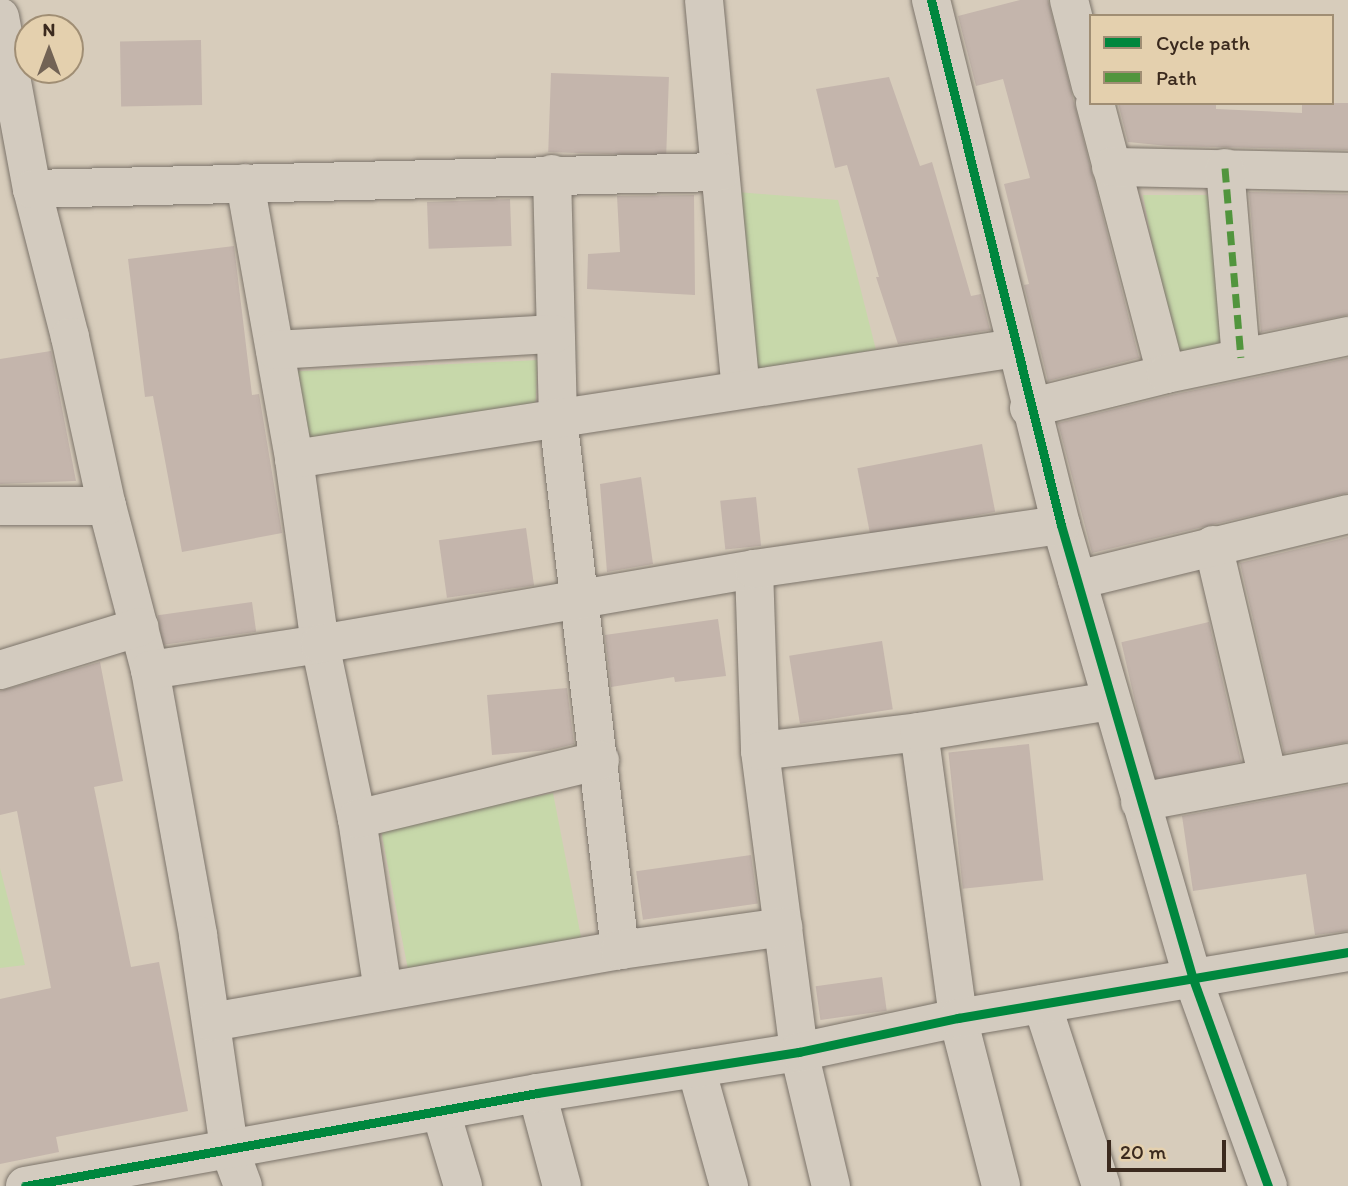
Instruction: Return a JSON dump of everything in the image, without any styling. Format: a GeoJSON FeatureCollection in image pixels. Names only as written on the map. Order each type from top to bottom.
{"type":"FeatureCollection","features":[{"type":"Feature","properties":{"kind":"street"},"geometry":{"type":"LineString","coordinates":[[704,0],[741,388]]}},
{"type":"Feature","properties":{"kind":"street"},"geometry":{"type":"LineString","coordinates":[[931,0],[1060,525],[1194,979],[1268,1186]]}},
{"type":"Feature","properties":{"kind":"street"},"geometry":{"type":"LineString","coordinates":[[1069,0],[1089,78]]}},
{"type":"Feature","properties":{"kind":"street"},"geometry":{"type":"LineString","coordinates":[[0,17],[32,189],[70,337],[107,506],[150,670],[212,1022],[229,1148],[243,1186]]}},
{"type":"Feature","properties":{"kind":"street"},"geometry":{"type":"LineString","coordinates":[[1096,105],[1166,374]]}},
{"type":"Feature","properties":{"kind":"street"},"geometry":{"type":"LineString","coordinates":[[1111,167],[1348,172]]}},
{"type":"Feature","properties":{"kind":"street"},"geometry":{"type":"LineString","coordinates":[[1225,168],[1241,357]]}},
{"type":"Feature","properties":{"kind":"street"},"geometry":{"type":"LineString","coordinates":[[32,189],[552,174],[720,172]]}},
{"type":"Feature","properties":{"kind":"street"},"geometry":{"type":"LineString","coordinates":[[552,174],[558,417],[620,950]]}},
{"type":"Feature","properties":{"kind":"street"},"geometry":{"type":"LineString","coordinates":[[245,183],[295,459],[320,644],[357,819],[383,990]]}},
{"type":"Feature","properties":{"kind":"street"},"geometry":{"type":"LineString","coordinates":[[275,350],[555,334]]}},
{"type":"Feature","properties":{"kind":"street"},"geometry":{"type":"LineString","coordinates":[[1030,408],[1241,357],[1348,336]]}},
{"type":"Feature","properties":{"kind":"street"},"geometry":{"type":"LineString","coordinates":[[295,459],[741,388],[1015,348]]}},
{"type":"Feature","properties":{"kind":"street"},"geometry":{"type":"LineString","coordinates":[[0,506],[107,506]]}},
{"type":"Feature","properties":{"kind":"street"},"geometry":{"type":"LineString","coordinates":[[1077,579],[1348,514]]}},
{"type":"Feature","properties":{"kind":"street"},"geometry":{"type":"LineString","coordinates":[[150,670],[320,644],[754,569],[1060,525]]}},
{"type":"Feature","properties":{"kind":"street"},"geometry":{"type":"LineString","coordinates":[[1213,545],[1268,778]]}},
{"type":"Feature","properties":{"kind":"street"},"geometry":{"type":"LineString","coordinates":[[754,569],[760,751],[799,1052],[831,1186]]}},
{"type":"Feature","properties":{"kind":"street"},"geometry":{"type":"LineString","coordinates":[[0,670],[140,627]]}},
{"type":"Feature","properties":{"kind":"street"},"geometry":{"type":"LineString","coordinates":[[760,751],[919,732],[1111,701]]}},
{"type":"Feature","properties":{"kind":"street"},"geometry":{"type":"LineString","coordinates":[[919,732],[958,1018],[1001,1186]]}},
{"type":"Feature","properties":{"kind":"street"},"geometry":{"type":"LineString","coordinates":[[357,819],[600,760]]}},
{"type":"Feature","properties":{"kind":"street"},"geometry":{"type":"LineString","coordinates":[[1140,802],[1348,763]]}},
{"type":"Feature","properties":{"kind":"street"},"geometry":{"type":"LineString","coordinates":[[212,1022],[620,950],[783,928]]}},
{"type":"Feature","properties":{"kind":"street"},"geometry":{"type":"LineString","coordinates":[[24,1186],[537,1093],[799,1052],[958,1018],[1348,952]]}},
{"type":"Feature","properties":{"kind":"street"},"geometry":{"type":"LineString","coordinates":[[1042,1004],[1101,1186]]}},
{"type":"Feature","properties":{"kind":"street"},"geometry":{"type":"LineString","coordinates":[[696,1068],[729,1186]]}},
{"type":"Feature","properties":{"kind":"street"},"geometry":{"type":"LineString","coordinates":[[537,1093],[562,1186]]}},
{"type":"Feature","properties":{"kind":"street"},"geometry":{"type":"LineString","coordinates":[[442,1112],[463,1186]]}},
{"type":"Feature","properties":{"kind":"green space"},"geometry":{"type":"Polygon","coordinates":[[[737,192],[838,200],[876,350],[728,374],[737,192]]]}},
{"type":"Feature","properties":{"kind":"green space"},"geometry":{"type":"Polygon","coordinates":[[[1143,195],[1222,195],[1236,353],[1174,360],[1143,195]]]}},
{"type":"Feature","properties":{"kind":"green space"},"geometry":{"type":"Polygon","coordinates":[[[538,360],[535,411],[301,439],[280,372],[538,360]]]}},
{"type":"Feature","properties":{"kind":"green space"},"geometry":{"type":"Polygon","coordinates":[[[553,793],[582,943],[409,977],[380,827],[553,793]]]}},
{"type":"Feature","properties":{"kind":"green space"},"geometry":{"type":"Polygon","coordinates":[[[0,868],[25,965],[0,968],[0,868]]]}},
{"type":"Feature","properties":{"kind":"building"},"geometry":{"type":"Polygon","coordinates":[[[1020,0],[1048,0],[1139,358],[1048,381],[1024,285],[1029,284],[1004,184],[1030,178],[1003,79],[976,86],[958,16],[1020,0]]]}},
{"type":"Feature","properties":{"kind":"building"},"geometry":{"type":"Polygon","coordinates":[[[201,40],[202,105],[121,106],[120,41],[201,40]]]}},
{"type":"Feature","properties":{"kind":"building"},"geometry":{"type":"Polygon","coordinates":[[[551,73],[669,77],[666,156],[548,152],[551,73]]]}},
{"type":"Feature","properties":{"kind":"building"},"geometry":{"type":"Polygon","coordinates":[[[889,77],[920,166],[932,162],[971,296],[981,294],[990,330],[898,344],[876,277],[879,277],[847,165],[835,168],[816,89],[889,77]]]}},
{"type":"Feature","properties":{"kind":"building"},"geometry":{"type":"Polygon","coordinates":[[[1348,103],[1348,150],[1168,146],[1128,142],[1119,105],[1216,105],[1216,109],[1302,113],[1302,105],[1348,103]]]}},
{"type":"Feature","properties":{"kind":"building"},"geometry":{"type":"Polygon","coordinates":[[[1249,192],[1348,194],[1348,315],[1261,332],[1249,192]]]}},
{"type":"Feature","properties":{"kind":"building"},"geometry":{"type":"Polygon","coordinates":[[[694,195],[695,295],[587,289],[588,254],[620,252],[617,196],[694,195]]]}},
{"type":"Feature","properties":{"kind":"building"},"geometry":{"type":"Polygon","coordinates":[[[510,199],[512,246],[429,249],[427,202],[510,199]]]}},
{"type":"Feature","properties":{"kind":"building"},"geometry":{"type":"Polygon","coordinates":[[[234,246],[252,395],[259,394],[282,533],[182,552],[153,396],[145,397],[128,259],[234,246]]]}},
{"type":"Feature","properties":{"kind":"building"},"geometry":{"type":"Polygon","coordinates":[[[51,351],[76,481],[0,484],[0,359],[51,351]]]}},
{"type":"Feature","properties":{"kind":"building"},"geometry":{"type":"Polygon","coordinates":[[[1348,358],[1348,493],[1092,553],[1058,423],[1171,395],[1348,358]]]}},
{"type":"Feature","properties":{"kind":"building"},"geometry":{"type":"Polygon","coordinates":[[[982,444],[995,512],[870,536],[857,468],[982,444]]]}},
{"type":"Feature","properties":{"kind":"building"},"geometry":{"type":"Polygon","coordinates":[[[641,477],[653,564],[607,572],[600,484],[641,477]]]}},
{"type":"Feature","properties":{"kind":"building"},"geometry":{"type":"Polygon","coordinates":[[[756,497],[761,546],[725,549],[720,501],[756,497]]]}},
{"type":"Feature","properties":{"kind":"building"},"geometry":{"type":"Polygon","coordinates":[[[526,528],[534,585],[447,598],[439,540],[526,528]]]}},
{"type":"Feature","properties":{"kind":"building"},"geometry":{"type":"Polygon","coordinates":[[[1348,537],[1348,742],[1284,753],[1240,563],[1348,537]]]}},
{"type":"Feature","properties":{"kind":"building"},"geometry":{"type":"Polygon","coordinates":[[[252,602],[256,632],[162,645],[158,615],[252,602]]]}},
{"type":"Feature","properties":{"kind":"building"},"geometry":{"type":"Polygon","coordinates":[[[718,619],[726,676],[675,682],[674,677],[611,687],[605,635],[718,619]]]}},
{"type":"Feature","properties":{"kind":"building"},"geometry":{"type":"Polygon","coordinates":[[[1209,622],[1241,761],[1153,782],[1121,642],[1209,622]]]}},
{"type":"Feature","properties":{"kind":"building"},"geometry":{"type":"Polygon","coordinates":[[[882,641],[893,709],[800,724],[789,656],[882,641]]]}},
{"type":"Feature","properties":{"kind":"building"},"geometry":{"type":"Polygon","coordinates":[[[100,662],[123,781],[94,787],[131,967],[159,962],[188,1111],[56,1137],[59,1152],[0,1164],[0,999],[51,988],[17,811],[0,815],[0,691],[100,662]]]}},
{"type":"Feature","properties":{"kind":"building"},"geometry":{"type":"Polygon","coordinates":[[[567,688],[574,744],[550,750],[492,755],[487,695],[567,688]]]}},
{"type":"Feature","properties":{"kind":"building"},"geometry":{"type":"Polygon","coordinates":[[[1029,744],[1043,880],[963,889],[948,752],[1029,744]]]}},
{"type":"Feature","properties":{"kind":"building"},"geometry":{"type":"Polygon","coordinates":[[[1348,785],[1348,931],[1315,935],[1306,874],[1193,891],[1182,816],[1348,785]]]}},
{"type":"Feature","properties":{"kind":"building"},"geometry":{"type":"Polygon","coordinates":[[[751,855],[758,904],[643,920],[636,871],[751,855]]]}},
{"type":"Feature","properties":{"kind":"building"},"geometry":{"type":"Polygon","coordinates":[[[882,977],[887,1011],[820,1020],[816,986],[882,977]]]}},
{"type":"Feature","properties":{"kind":"marked path"},"geometry":{"type":"LineString","coordinates":[[1225,168],[1241,357]]}},
{"type":"Feature","properties":{"kind":"cycle path"},"geometry":{"type":"LineString","coordinates":[[931,0],[1061,525],[1193,979],[1268,1186]]}},
{"type":"Feature","properties":{"kind":"cycle path"},"geometry":{"type":"LineString","coordinates":[[25,1186],[537,1093],[799,1052],[958,1018],[1348,952]]}}]}
